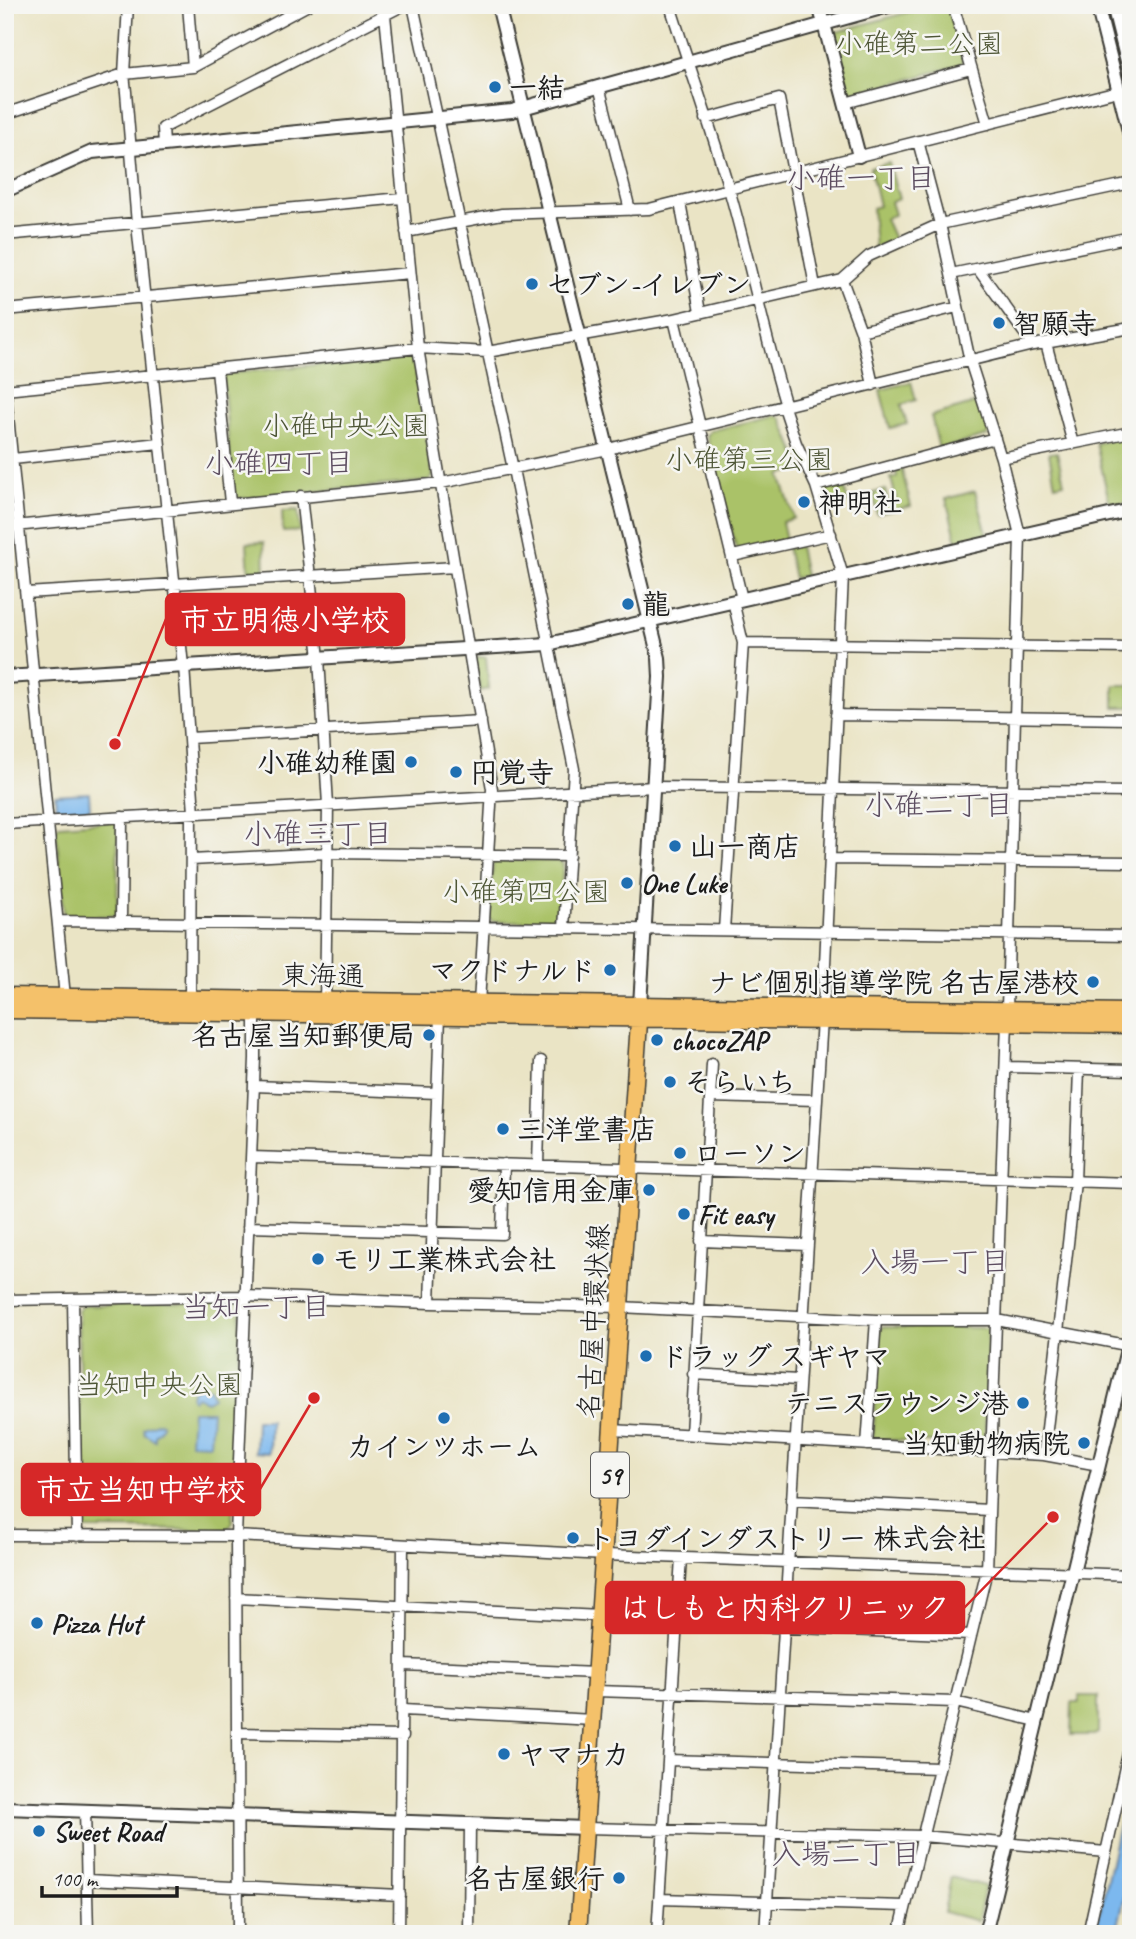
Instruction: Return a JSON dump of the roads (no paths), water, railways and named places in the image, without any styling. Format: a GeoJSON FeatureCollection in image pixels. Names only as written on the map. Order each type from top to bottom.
{"type":"FeatureCollection","features":[{"type":"Feature","properties":{"kind":"main road","name":"東海通"},"geometry":{"type":"LineString","coordinates":[[5,996],[190,999],[440,1015],[640,1011]]}},
{"type":"Feature","properties":{"kind":"main road","name":"東海通"},"geometry":{"type":"LineString","coordinates":[[5,1010],[255,1013],[325,1007],[479,1003],[640,1011]]}},
{"type":"Feature","properties":{"kind":"main road"},"geometry":{"type":"LineString","coordinates":[[640,1011],[1007,1016],[1131,1012]]}},
{"type":"Feature","properties":{"kind":"main road","name":"名古屋中環状線"},"geometry":{"type":"LineString","coordinates":[[578,1934],[640,1011]]}},
{"type":"Feature","properties":{"kind":"main road"},"geometry":{"type":"LineString","coordinates":[[1007,1016],[1131,1025]]}},
{"type":"Feature","properties":{"kind":"street"},"geometry":{"type":"LineString","coordinates":[[128,5],[124,74],[130,148],[189,738],[193,813],[190,999]]}},
{"type":"Feature","properties":{"kind":"street"},"geometry":{"type":"LineString","coordinates":[[188,5],[193,67]]}},
{"type":"Feature","properties":{"kind":"street"},"geometry":{"type":"LineString","coordinates":[[5,114],[124,74],[193,67],[308,5]]}},
{"type":"Feature","properties":{"kind":"street"},"geometry":{"type":"LineString","coordinates":[[164,144],[163,128],[384,10],[404,5]]}},
{"type":"Feature","properties":{"kind":"street"},"geometry":{"type":"LineString","coordinates":[[413,5],[513,469],[574,769],[564,928]]}},
{"type":"Feature","properties":{"kind":"street"},"geometry":{"type":"LineString","coordinates":[[498,5],[651,620],[660,677],[640,1011]]}},
{"type":"Feature","properties":{"kind":"street"},"geometry":{"type":"LineString","coordinates":[[670,5],[729,189],[796,443],[816,486],[842,576],[823,1013],[794,1440],[765,1934]]}},
{"type":"Feature","properties":{"kind":"street"},"geometry":{"type":"LineString","coordinates":[[819,5],[859,156]]}},
{"type":"Feature","properties":{"kind":"street"},"geometry":{"type":"LineString","coordinates":[[5,191],[92,152],[512,111],[892,5]]}},
{"type":"Feature","properties":{"kind":"street"},"geometry":{"type":"LineString","coordinates":[[953,5],[988,124]]}},
{"type":"Feature","properties":{"kind":"street"},"geometry":{"type":"LineString","coordinates":[[1097,5],[1131,139]]}},
{"type":"Feature","properties":{"kind":"street"},"geometry":{"type":"LineString","coordinates":[[1113,5],[1131,77]]}},
{"type":"Feature","properties":{"kind":"street"},"geometry":{"type":"LineString","coordinates":[[384,10],[418,348],[492,796],[479,1003]]}},
{"type":"Feature","properties":{"kind":"street"},"geometry":{"type":"LineString","coordinates":[[845,103],[971,69]]}},
{"type":"Feature","properties":{"kind":"street"},"geometry":{"type":"LineString","coordinates":[[600,86],[630,210]]}},
{"type":"Feature","properties":{"kind":"street"},"geometry":{"type":"LineString","coordinates":[[406,232],[502,214],[649,209],[1118,91]]}},
{"type":"Feature","properties":{"kind":"street"},"geometry":{"type":"LineString","coordinates":[[706,119],[779,99],[816,286]]}},
{"type":"Feature","properties":{"kind":"street"},"geometry":{"type":"LineString","coordinates":[[899,1934],[987,1570],[1006,1067],[1020,535],[1001,458],[970,361],[940,223],[918,141]]}},
{"type":"Feature","properties":{"kind":"street"},"geometry":{"type":"LineString","coordinates":[[65,997],[5,388],[152,376],[418,348],[487,352],[674,319],[842,280],[869,256],[940,223],[1131,183]]}},
{"type":"Feature","properties":{"kind":"street"},"geometry":{"type":"LineString","coordinates":[[5,236],[402,198]]}},
{"type":"Feature","properties":{"kind":"street"},"geometry":{"type":"LineString","coordinates":[[680,202],[700,312]]}},
{"type":"Feature","properties":{"kind":"street"},"geometry":{"type":"LineString","coordinates":[[951,274],[1131,237]]}},
{"type":"Feature","properties":{"kind":"street"},"geometry":{"type":"LineString","coordinates":[[978,269],[1033,345]]}},
{"type":"Feature","properties":{"kind":"street"},"geometry":{"type":"LineString","coordinates":[[5,310],[410,273]]}},
{"type":"Feature","properties":{"kind":"street"},"geometry":{"type":"LineString","coordinates":[[842,280],[862,331],[873,385]]}},
{"type":"Feature","properties":{"kind":"street"},"geometry":{"type":"LineString","coordinates":[[862,331],[957,307]]}},
{"type":"Feature","properties":{"kind":"street"},"geometry":{"type":"LineString","coordinates":[[674,319],[733,556],[743,643],[724,930]]}},
{"type":"Feature","properties":{"kind":"street"},"geometry":{"type":"LineString","coordinates":[[5,527],[441,483],[608,449],[1033,345],[1131,327]]}},
{"type":"Feature","properties":{"kind":"street"},"geometry":{"type":"LineString","coordinates":[[1046,343],[1073,444]]}},
{"type":"Feature","properties":{"kind":"street"},"geometry":{"type":"LineString","coordinates":[[217,369],[230,503]]}},
{"type":"Feature","properties":{"kind":"street"},"geometry":{"type":"LineString","coordinates":[[1001,458],[1131,432]]}},
{"type":"Feature","properties":{"kind":"street"},"geometry":{"type":"LineString","coordinates":[[816,486],[995,438]]}},
{"type":"Feature","properties":{"kind":"street"},"geometry":{"type":"LineString","coordinates":[[13,459],[159,443]]}},
{"type":"Feature","properties":{"kind":"street"},"geometry":{"type":"LineString","coordinates":[[301,496],[319,658],[328,805],[325,1007]]}},
{"type":"Feature","properties":{"kind":"street"},"geometry":{"type":"LineString","coordinates":[[5,677],[548,644],[1131,510]]}},
{"type":"Feature","properties":{"kind":"street"},"geometry":{"type":"LineString","coordinates":[[733,556],[831,534]]}},
{"type":"Feature","properties":{"kind":"street"},"geometry":{"type":"LineString","coordinates":[[26,593],[455,567]]}},
{"type":"Feature","properties":{"kind":"street"},"geometry":{"type":"LineString","coordinates":[[743,643],[1131,648]]}},
{"type":"Feature","properties":{"kind":"street"},"geometry":{"type":"LineString","coordinates":[[836,715],[1131,719]]}},
{"type":"Feature","properties":{"kind":"street"},"geometry":{"type":"LineString","coordinates":[[189,738],[481,721]]}},
{"type":"Feature","properties":{"kind":"street"},"geometry":{"type":"LineString","coordinates":[[5,824],[654,787],[1131,792]]}},
{"type":"Feature","properties":{"kind":"street"},"geometry":{"type":"LineString","coordinates":[[121,922],[122,817]]}},
{"type":"Feature","properties":{"kind":"street"},"geometry":{"type":"LineString","coordinates":[[191,860],[327,853],[569,856]]}},
{"type":"Feature","properties":{"kind":"street"},"geometry":{"type":"LineString","coordinates":[[830,859],[1131,862]]}},
{"type":"Feature","properties":{"kind":"street"},"geometry":{"type":"LineString","coordinates":[[58,921],[1131,936]]}},
{"type":"Feature","properties":{"kind":"street"},"geometry":{"type":"LineString","coordinates":[[238,1934],[236,1536],[255,1013]]}},
{"type":"Feature","properties":{"kind":"street"},"geometry":{"type":"LineString","coordinates":[[430,1303],[440,1015]]}},
{"type":"Feature","properties":{"kind":"street"},"geometry":{"type":"LineString","coordinates":[[538,1166],[541,1061]]}},
{"type":"Feature","properties":{"kind":"street"},"geometry":{"type":"LineString","coordinates":[[691,1434],[712,1063]]}},
{"type":"Feature","properties":{"kind":"street"},"geometry":{"type":"LineString","coordinates":[[1006,1067],[1131,1070]]}},
{"type":"Feature","properties":{"kind":"street"},"geometry":{"type":"LineString","coordinates":[[1044,1455],[1075,1182],[1079,1069]]}},
{"type":"Feature","properties":{"kind":"street"},"geometry":{"type":"LineString","coordinates":[[254,1086],[437,1093]]}},
{"type":"Feature","properties":{"kind":"street"},"geometry":{"type":"LineString","coordinates":[[710,1097],[816,1100]]}},
{"type":"Feature","properties":{"kind":"street"},"geometry":{"type":"LineString","coordinates":[[251,1157],[1131,1184]]}},
{"type":"Feature","properties":{"kind":"street"},"geometry":{"type":"LineString","coordinates":[[248,1227],[502,1234],[504,1164]]}},
{"type":"Feature","properties":{"kind":"street"},"geometry":{"type":"LineString","coordinates":[[701,1241],[807,1245]]}},
{"type":"Feature","properties":{"kind":"street"},"geometry":{"type":"LineString","coordinates":[[5,1300],[246,1296],[620,1307],[876,1320],[997,1320],[1130,1342],[985,1934]]}},
{"type":"Feature","properties":{"kind":"street"},"geometry":{"type":"LineString","coordinates":[[73,1299],[77,1536]]}},
{"type":"Feature","properties":{"kind":"street"},"geometry":{"type":"LineString","coordinates":[[867,1445],[876,1320]]}},
{"type":"Feature","properties":{"kind":"street"},"geometry":{"type":"LineString","coordinates":[[693,1374],[798,1380]]}},
{"type":"Feature","properties":{"kind":"street"},"geometry":{"type":"LineString","coordinates":[[612,1430],[1044,1455],[1099,1465]]}},
{"type":"Feature","properties":{"kind":"street"},"geometry":{"type":"LineString","coordinates":[[791,1500],[989,1510]]}},
{"type":"Feature","properties":{"kind":"street"},"geometry":{"type":"LineString","coordinates":[[5,1535],[236,1536],[604,1555],[1131,1575]]}},
{"type":"Feature","properties":{"kind":"street"},"geometry":{"type":"LineString","coordinates":[[400,1934],[403,1545]]}},
{"type":"Feature","properties":{"kind":"street"},"geometry":{"type":"LineString","coordinates":[[657,1934],[681,1558]]}},
{"type":"Feature","properties":{"kind":"street"},"geometry":{"type":"LineString","coordinates":[[236,1598],[600,1616]]}},
{"type":"Feature","properties":{"kind":"street"},"geometry":{"type":"LineString","coordinates":[[677,1623],[971,1635]]}},
{"type":"Feature","properties":{"kind":"street"},"geometry":{"type":"LineString","coordinates":[[403,1665],[596,1673]]}},
{"type":"Feature","properties":{"kind":"street"},"geometry":{"type":"LineString","coordinates":[[595,1691],[955,1702],[1037,1721]]}},
{"type":"Feature","properties":{"kind":"street"},"geometry":{"type":"LineString","coordinates":[[403,1710],[593,1720]]}},
{"type":"Feature","properties":{"kind":"street"},"geometry":{"type":"LineString","coordinates":[[237,1732],[402,1736]]}},
{"type":"Feature","properties":{"kind":"street"},"geometry":{"type":"LineString","coordinates":[[1088,1934],[1131,1740]]}},
{"type":"Feature","properties":{"kind":"street"},"geometry":{"type":"LineString","coordinates":[[668,1760],[939,1768]]}},
{"type":"Feature","properties":{"kind":"street"},"geometry":{"type":"LineString","coordinates":[[5,1808],[586,1828],[922,1836],[1106,1852]]}},
{"type":"Feature","properties":{"kind":"street"},"geometry":{"type":"LineString","coordinates":[[85,1810],[88,1934]]}},
{"type":"Feature","properties":{"kind":"street"},"geometry":{"type":"LineString","coordinates":[[469,1934],[470,1823]]}},
{"type":"Feature","properties":{"kind":"street"},"geometry":{"type":"LineString","coordinates":[[87,1880],[400,1895]]}},
{"type":"Feature","properties":{"kind":"street"},"geometry":{"type":"LineString","coordinates":[[659,1899],[905,1906]]}},
{"type":"Feature","properties":{"kind":"water"},"geometry":{"type":"Polygon","coordinates":[[[89,793],[90,809],[56,811],[55,795],[89,793]]]}},
{"type":"Feature","properties":{"kind":"water"},"geometry":{"type":"Polygon","coordinates":[[[199,1386],[210,1388],[213,1397],[206,1401],[196,1397],[193,1400],[192,1391],[199,1386]]]}},
{"type":"Feature","properties":{"kind":"water"},"geometry":{"type":"Polygon","coordinates":[[[192,1411],[212,1411],[210,1444],[190,1443],[192,1411]]]}},
{"type":"Feature","properties":{"kind":"water"},"geometry":{"type":"Polygon","coordinates":[[[256,1420],[270,1420],[269,1453],[255,1452],[256,1420]]]}},
{"type":"Feature","properties":{"kind":"water"},"geometry":{"type":"Polygon","coordinates":[[[160,1422],[162,1424],[155,1440],[144,1433],[145,1427],[160,1422]]]}},
{"type":"Feature","properties":{"kind":"water"},"geometry":{"type":"Polygon","coordinates":[[[1131,1771],[1131,1869],[1116,1934],[1095,1934],[1131,1771]]]}},
{"type":"Feature","properties":{"kind":"place","name":"一結"},"geometry":{"type":"Point","coordinates":[495,87]}},
{"type":"Feature","properties":{"kind":"place","name":"セブン-イレブン"},"geometry":{"type":"Point","coordinates":[532,284]}},
{"type":"Feature","properties":{"kind":"place","name":"智願寺"},"geometry":{"type":"Point","coordinates":[999,323]}},
{"type":"Feature","properties":{"kind":"place","name":"神明社"},"geometry":{"type":"Point","coordinates":[804,502]}},
{"type":"Feature","properties":{"kind":"place","name":"龍"},"geometry":{"type":"Point","coordinates":[628,604]}},
{"type":"Feature","properties":{"kind":"place","name":"市立明徳小学校"},"geometry":{"type":"Point","coordinates":[115,744]}},
{"type":"Feature","properties":{"kind":"place","name":"小碓幼稚園"},"geometry":{"type":"Point","coordinates":[411,762]}},
{"type":"Feature","properties":{"kind":"place","name":"円覚寺"},"geometry":{"type":"Point","coordinates":[456,772]}},
{"type":"Feature","properties":{"kind":"place","name":"山一商店"},"geometry":{"type":"Point","coordinates":[675,846]}},
{"type":"Feature","properties":{"kind":"place","name":"One Luke"},"geometry":{"type":"Point","coordinates":[627,883]}},
{"type":"Feature","properties":{"kind":"place","name":"マクドナルド"},"geometry":{"type":"Point","coordinates":[610,970]}},
{"type":"Feature","properties":{"kind":"place","name":"ナビ個別指導学院 名古屋港校"},"geometry":{"type":"Point","coordinates":[1093,982]}},
{"type":"Feature","properties":{"kind":"place","name":"名古屋当知郵便局"},"geometry":{"type":"Point","coordinates":[429,1035]}},
{"type":"Feature","properties":{"kind":"place","name":"chocoZAP"},"geometry":{"type":"Point","coordinates":[657,1040]}},
{"type":"Feature","properties":{"kind":"place","name":"そらいち"},"geometry":{"type":"Point","coordinates":[670,1082]}},
{"type":"Feature","properties":{"kind":"place","name":"三洋堂書店"},"geometry":{"type":"Point","coordinates":[503,1129]}},
{"type":"Feature","properties":{"kind":"place","name":"ローソン"},"geometry":{"type":"Point","coordinates":[680,1153]}},
{"type":"Feature","properties":{"kind":"place","name":"愛知信用金庫"},"geometry":{"type":"Point","coordinates":[649,1190]}},
{"type":"Feature","properties":{"kind":"place","name":"Fit easy"},"geometry":{"type":"Point","coordinates":[684,1214]}},
{"type":"Feature","properties":{"kind":"place","name":"モリ工業株式会社"},"geometry":{"type":"Point","coordinates":[318,1259]}},
{"type":"Feature","properties":{"kind":"place","name":"ドラッグ スギヤマ"},"geometry":{"type":"Point","coordinates":[646,1356]}},
{"type":"Feature","properties":{"kind":"place","name":"市立当知中学校"},"geometry":{"type":"Point","coordinates":[314,1398]}},
{"type":"Feature","properties":{"kind":"place","name":"テニスラウンジ港"},"geometry":{"type":"Point","coordinates":[1023,1403]}},
{"type":"Feature","properties":{"kind":"place","name":"カインツホーム"},"geometry":{"type":"Point","coordinates":[444,1418]}},
{"type":"Feature","properties":{"kind":"place","name":"当知動物病院"},"geometry":{"type":"Point","coordinates":[1084,1443]}},
{"type":"Feature","properties":{"kind":"place","name":"はしもと内科クリニック"},"geometry":{"type":"Point","coordinates":[1053,1517]}},
{"type":"Feature","properties":{"kind":"place","name":"トヨダインダストリー 株式会社"},"geometry":{"type":"Point","coordinates":[573,1538]}},
{"type":"Feature","properties":{"kind":"place","name":"Pizza Hut"},"geometry":{"type":"Point","coordinates":[37,1623]}},
{"type":"Feature","properties":{"kind":"place","name":"ヤマナカ"},"geometry":{"type":"Point","coordinates":[504,1754]}},
{"type":"Feature","properties":{"kind":"place","name":"Sweet Road"},"geometry":{"type":"Point","coordinates":[39,1831]}},
{"type":"Feature","properties":{"kind":"place","name":"名古屋銀行"},"geometry":{"type":"Point","coordinates":[619,1878]}},
{"type":"Feature","properties":{"kind":"district","name":"小碓一丁目"},"geometry":{"type":"Point","coordinates":[861,178]}},
{"type":"Feature","properties":{"kind":"district","name":"小碓四丁目"},"geometry":{"type":"Point","coordinates":[279,463]}},
{"type":"Feature","properties":{"kind":"district","name":"小碓二丁目"},"geometry":{"type":"Point","coordinates":[939,805]}},
{"type":"Feature","properties":{"kind":"district","name":"小碓三丁目"},"geometry":{"type":"Point","coordinates":[318,834]}},
{"type":"Feature","properties":{"kind":"district","name":"入場一丁目"},"geometry":{"type":"Point","coordinates":[935,1262]}},
{"type":"Feature","properties":{"kind":"district","name":"当知一丁目"},"geometry":{"type":"Point","coordinates":[256,1307]}},
{"type":"Feature","properties":{"kind":"district","name":"入場二丁目"},"geometry":{"type":"Point","coordinates":[846,1854]}},
{"type":"Feature","properties":{"kind":"park label","name":"小碓第二公園"},"geometry":{"type":"Point","coordinates":[919,43]}},
{"type":"Feature","properties":{"kind":"park label","name":"小碓中央公園"},"geometry":{"type":"Point","coordinates":[346,425]}},
{"type":"Feature","properties":{"kind":"park label","name":"小碓第三公園"},"geometry":{"type":"Point","coordinates":[749,459]}},
{"type":"Feature","properties":{"kind":"park label","name":"小碓第四公園"},"geometry":{"type":"Point","coordinates":[526,891]}},
{"type":"Feature","properties":{"kind":"park label","name":"当知中央公園"},"geometry":{"type":"Point","coordinates":[159,1384]}}]}
